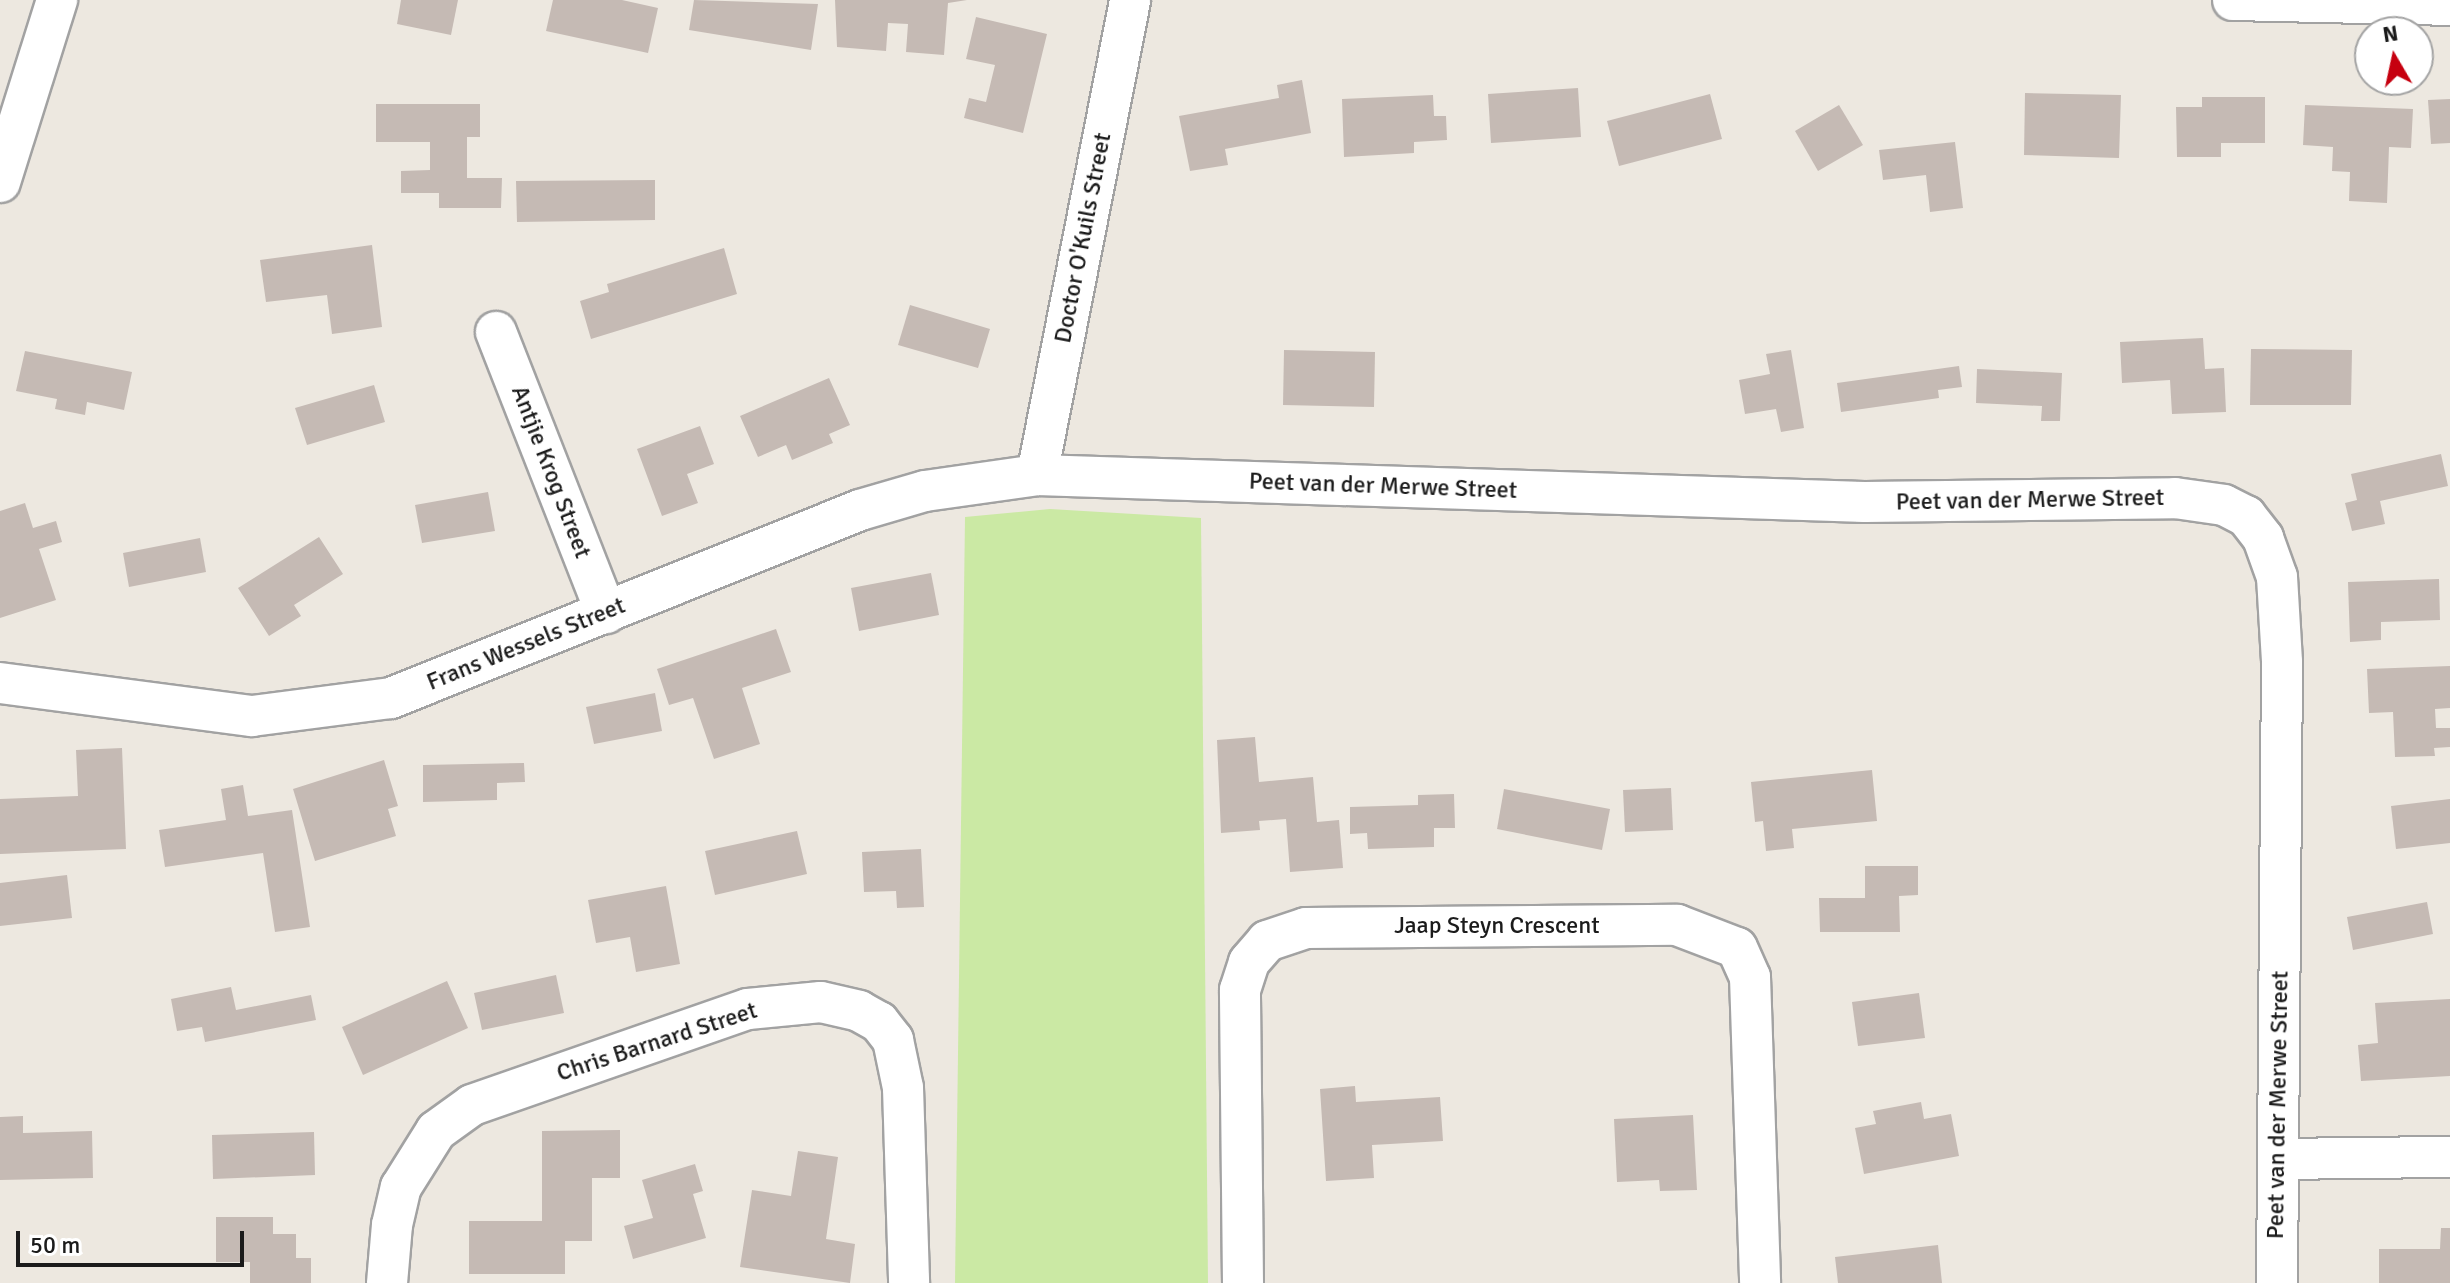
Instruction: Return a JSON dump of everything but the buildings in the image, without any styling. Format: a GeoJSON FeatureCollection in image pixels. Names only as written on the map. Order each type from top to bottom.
{"type":"FeatureCollection","features":[{"type":"Feature","properties":{"kind":"street"},"geometry":{"type":"LineString","coordinates":[[3,160],[57,0]]}},
{"type":"Feature","properties":{"kind":"street","name":"Doctor O'Kuils Street"},"geometry":{"type":"LineString","coordinates":[[1037,475],[1130,0]]}},
{"type":"Feature","properties":{"kind":"street"},"geometry":{"type":"LineString","coordinates":[[2233,0],[2426,3]]}},
{"type":"Feature","properties":{"kind":"street","name":"Antjie Krog Street"},"geometry":{"type":"LineString","coordinates":[[496,332],[606,613]]}},
{"type":"Feature","properties":{"kind":"street","name":"Frans Wessels Street"},"geometry":{"type":"LineString","coordinates":[[0,683],[252,716],[288,715],[391,698],[860,510],[925,491],[1037,475]]}},
{"type":"Feature","properties":{"kind":"street","name":"Peet van der Merwe Street"},"geometry":{"type":"LineString","coordinates":[[1037,475],[1865,502],[2175,498],[2224,505],[2246,516],[2263,538],[2277,577],[2282,662],[2277,1283]]}},
{"type":"Feature","properties":{"kind":"street","name":"Jaap Steyn Crescent"},"geometry":{"type":"LineString","coordinates":[[1243,1283],[1240,990],[1249,962],[1267,941],[1306,928],[1677,925],[1737,948],[1750,977],[1760,1283]]}},
{"type":"Feature","properties":{"kind":"street","name":"Chris Barnard Street"},"geometry":{"type":"LineString","coordinates":[[387,1283],[392,1225],[401,1187],[436,1131],[472,1105],[748,1009],[821,1002],[859,1011],[879,1022],[893,1040],[903,1088],[909,1283]]}},
{"type":"Feature","properties":{"kind":"street"},"geometry":{"type":"LineString","coordinates":[[2278,1159],[2450,1157]]}},
{"type":"Feature","properties":{"kind":"green space"},"geometry":{"type":"Polygon","coordinates":[[[1050,509],[1201,518],[1208,1283],[955,1283],[965,517],[1050,509]]]}}]}
